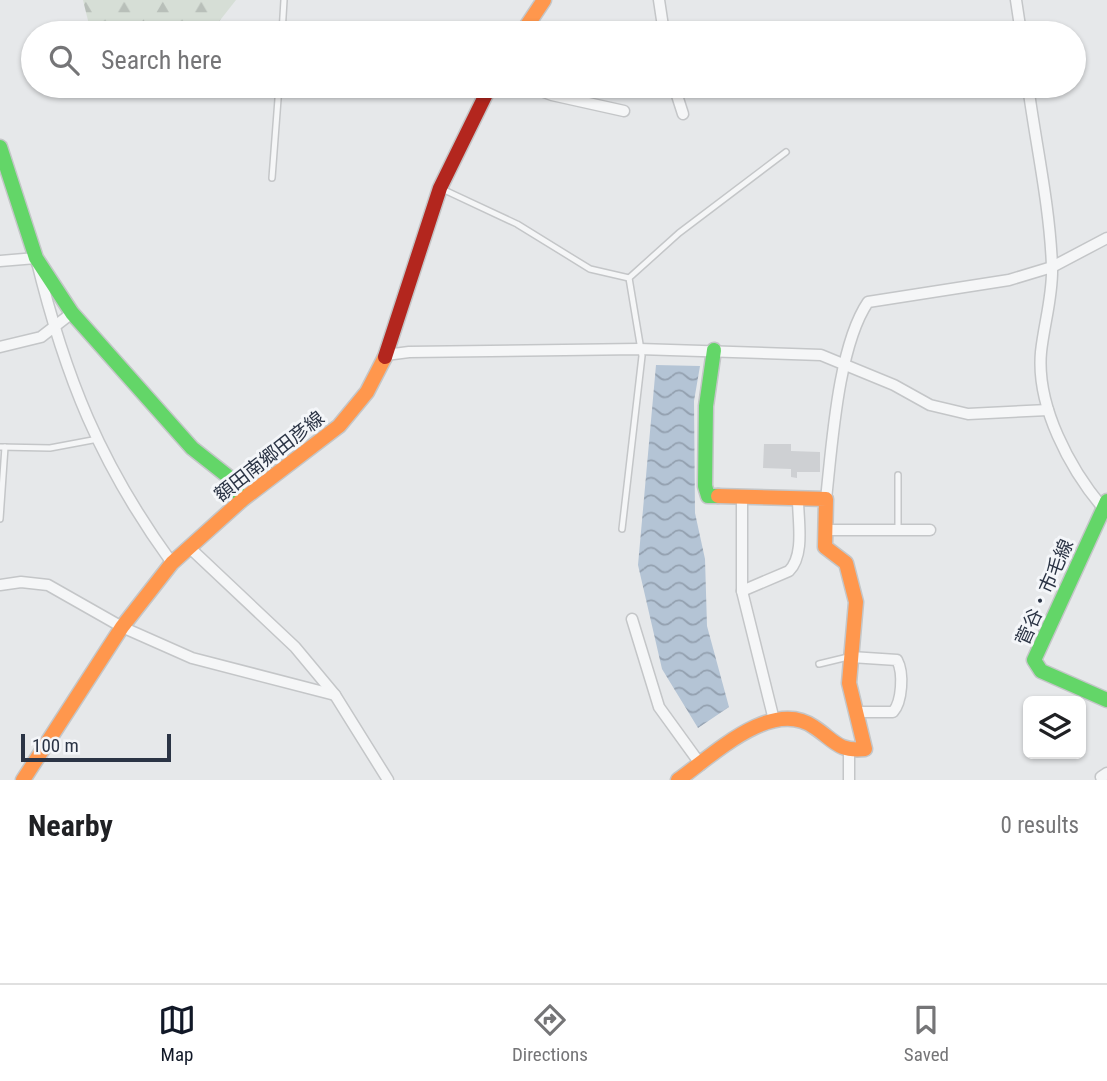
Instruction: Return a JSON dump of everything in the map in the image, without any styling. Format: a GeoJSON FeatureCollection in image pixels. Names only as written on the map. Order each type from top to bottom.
{"type":"FeatureCollection","features":[{"type":"Feature","properties":{"kind":"street"},"geometry":{"type":"LineString","coordinates":[[530,21],[544,0]]}},
{"type":"Feature","properties":{"kind":"street"},"geometry":{"type":"LineString","coordinates":[[659,0],[662,21]]}},
{"type":"Feature","properties":{"kind":"street"},"geometry":{"type":"LineString","coordinates":[[1016,0],[1019,21]]}},
{"type":"Feature","properties":{"kind":"street","name":"額田南郷田彦線"},"geometry":{"type":"LineString","coordinates":[[23,780],[122,627],[172,564],[242,500],[339,426],[367,392],[386,355],[440,188],[484,98]]}},
{"type":"Feature","properties":{"kind":"street"},"geometry":{"type":"LineString","coordinates":[[566,98],[625,111]]}},
{"type":"Feature","properties":{"kind":"street"},"geometry":{"type":"LineString","coordinates":[[678,98],[683,114]]}},
{"type":"Feature","properties":{"kind":"street"},"geometry":{"type":"LineString","coordinates":[[1030,98],[1052,267],[1041,355],[1048,410],[1090,493],[1105,505]]}},
{"type":"Feature","properties":{"kind":"street"},"geometry":{"type":"LineString","coordinates":[[0,147],[36,258],[53,327],[75,394],[132,508],[172,564]]}},
{"type":"Feature","properties":{"kind":"street"},"geometry":{"type":"LineString","coordinates":[[683,779],[753,726],[774,720],[792,717],[805,720],[835,747],[849,751],[865,748],[849,683],[856,602],[846,563],[825,547],[825,499],[834,426],[846,363],[857,318],[868,302],[1009,281],[1052,267],[1107,238]]}},
{"type":"Feature","properties":{"kind":"street"},"geometry":{"type":"LineString","coordinates":[[0,261],[36,258]]}},
{"type":"Feature","properties":{"kind":"street"},"geometry":{"type":"LineString","coordinates":[[36,258],[72,313],[192,448],[230,478],[242,500]]}},
{"type":"Feature","properties":{"kind":"street"},"geometry":{"type":"LineString","coordinates":[[0,347],[41,337],[72,313]]}},
{"type":"Feature","properties":{"kind":"street"},"geometry":{"type":"LineString","coordinates":[[386,355],[409,352],[639,349],[821,355],[846,363],[930,405],[968,415],[1048,410]]}},
{"type":"Feature","properties":{"kind":"street"},"geometry":{"type":"LineString","coordinates":[[714,350],[706,406],[705,486],[708,496],[825,499]]}},
{"type":"Feature","properties":{"kind":"street"},"geometry":{"type":"LineString","coordinates":[[742,497],[742,591],[774,720]]}},
{"type":"Feature","properties":{"kind":"street"},"geometry":{"type":"LineString","coordinates":[[742,591],[789,571],[795,565],[798,554],[798,499]]}},
{"type":"Feature","properties":{"kind":"street","name":"菅谷・市毛線"},"geometry":{"type":"LineString","coordinates":[[1105,505],[1101,528],[1034,660],[1041,671],[1107,700]]}},
{"type":"Feature","properties":{"kind":"street"},"geometry":{"type":"LineString","coordinates":[[825,530],[929,530]]}},
{"type":"Feature","properties":{"kind":"street"},"geometry":{"type":"LineString","coordinates":[[190,548],[295,647],[335,695],[388,780]]}},
{"type":"Feature","properties":{"kind":"street"},"geometry":{"type":"LineString","coordinates":[[0,584],[21,582],[48,586],[122,627],[192,658],[335,695]]}},
{"type":"Feature","properties":{"kind":"street"},"geometry":{"type":"LineString","coordinates":[[632,619],[659,707],[701,765]]}},
{"type":"Feature","properties":{"kind":"street"},"geometry":{"type":"LineString","coordinates":[[851,657],[897,660],[900,666],[899,706],[893,712],[858,712]]}},
{"type":"Feature","properties":{"kind":"street"},"geometry":{"type":"LineString","coordinates":[[849,751],[849,780]]}},
{"type":"Feature","properties":{"kind":"street"},"geometry":{"type":"LineString","coordinates":[[1102,780],[1101,777],[1107,774]]}},
{"type":"Feature","properties":{"kind":"lane"},"geometry":{"type":"LineString","coordinates":[[283,21],[285,0]]}},
{"type":"Feature","properties":{"kind":"lane"},"geometry":{"type":"LineString","coordinates":[[272,178],[278,98]]}},
{"type":"Feature","properties":{"kind":"lane"},"geometry":{"type":"LineString","coordinates":[[629,278],[679,233],[786,152]]}},
{"type":"Feature","properties":{"kind":"lane"},"geometry":{"type":"LineString","coordinates":[[440,188],[517,224],[590,269],[629,278]]}},
{"type":"Feature","properties":{"kind":"lane"},"geometry":{"type":"LineString","coordinates":[[622,529],[642,356],[629,278]]}},
{"type":"Feature","properties":{"kind":"lane"},"geometry":{"type":"LineString","coordinates":[[0,519],[3,447],[50,448],[97,439]]}},
{"type":"Feature","properties":{"kind":"lane"},"geometry":{"type":"LineString","coordinates":[[898,475],[898,530]]}},
{"type":"Feature","properties":{"kind":"lane"},"geometry":{"type":"LineString","coordinates":[[819,664],[851,657]]}},
{"type":"Feature","properties":{"kind":"green space"},"geometry":{"type":"Polygon","coordinates":[[[83,0],[236,0],[219,21],[88,21],[83,0]]]}},
{"type":"Feature","properties":{"kind":"water"},"geometry":{"type":"Polygon","coordinates":[[[656,365],[700,366],[694,401],[695,513],[705,559],[707,626],[729,707],[698,728],[662,669],[638,565],[656,365]]]}},
{"type":"Feature","properties":{"kind":"building"},"geometry":{"type":"Polygon","coordinates":[[[764,444],[791,444],[791,451],[820,452],[820,472],[797,472],[797,478],[791,477],[791,469],[763,468],[764,444]]]}},
{"type":"Feature","properties":{"kind":"traffic: fast"},"geometry":{"type":"LineString","coordinates":[[0,147],[36,258],[72,313],[192,448],[230,478],[242,500]]}},
{"type":"Feature","properties":{"kind":"traffic: fast"},"geometry":{"type":"LineString","coordinates":[[714,350],[706,406],[705,486],[708,496],[718,496]]}},
{"type":"Feature","properties":{"kind":"traffic: fast"},"geometry":{"type":"LineString","coordinates":[[1107,501],[1034,660],[1041,671],[1107,700]]}},
{"type":"Feature","properties":{"kind":"traffic: slow"},"geometry":{"type":"LineString","coordinates":[[530,21],[544,0]]}},
{"type":"Feature","properties":{"kind":"traffic: slow"},"geometry":{"type":"LineString","coordinates":[[23,780],[122,627],[172,563],[242,500],[339,426],[367,392],[385,357]]}},
{"type":"Feature","properties":{"kind":"traffic: slow"},"geometry":{"type":"LineString","coordinates":[[678,780],[743,733],[780,719],[797,720],[814,727],[842,747],[865,749],[849,683],[856,602],[846,563],[825,547],[826,499],[718,496]]}},
{"type":"Feature","properties":{"kind":"traffic: jam"},"geometry":{"type":"LineString","coordinates":[[385,357],[440,188],[484,98]]}}]}
